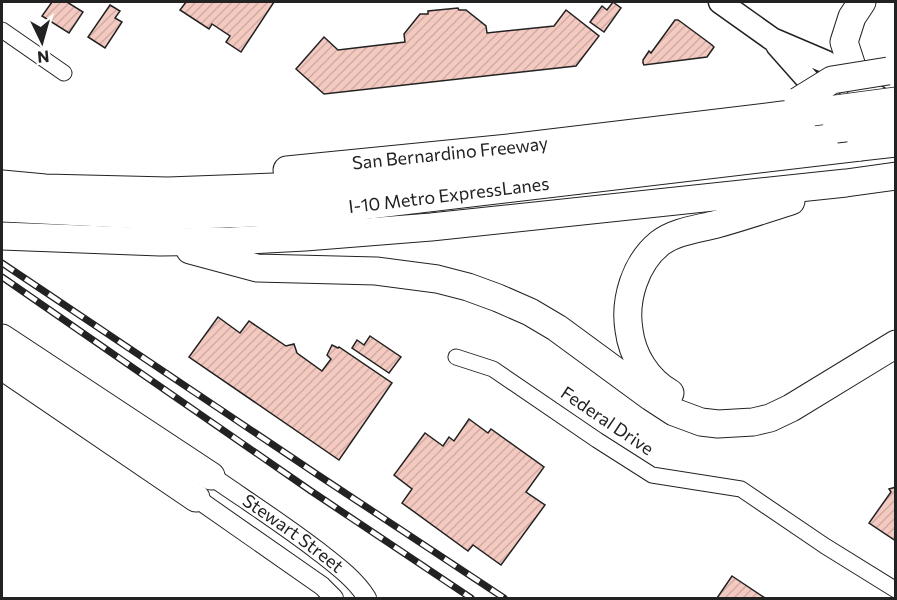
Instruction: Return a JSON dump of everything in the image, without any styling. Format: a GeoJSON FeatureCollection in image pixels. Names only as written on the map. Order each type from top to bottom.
{"type":"FeatureCollection","features":[{"type":"Feature","properties":{"kind":"highway"},"geometry":{"type":"LineString","coordinates":[[858,82],[844,42],[852,17],[862,2]]}},
{"type":"Feature","properties":{"kind":"highway"},"geometry":{"type":"LineString","coordinates":[[798,110],[832,80],[892,70]]}},
{"type":"Feature","properties":{"kind":"highway","name":"San Bernardino Freeway"},"geometry":{"type":"LineString","coordinates":[[2,167],[150,175],[295,170],[517,147],[798,110],[896,101]]}},
{"type":"Feature","properties":{"kind":"highway","name":"I-10 Metro ExpressLanes"},"geometry":{"type":"LineString","coordinates":[[2,184],[45,188],[168,191],[378,183],[896,122]]}},
{"type":"Feature","properties":{"kind":"highway","name":"I-10 Metro ExpressLanes"},"geometry":{"type":"LineString","coordinates":[[2,208],[163,216],[318,211],[860,147],[896,145]]}},
{"type":"Feature","properties":{"kind":"highway"},"geometry":{"type":"LineString","coordinates":[[2,236],[160,242],[295,237],[431,227],[896,176]]}},
{"type":"Feature","properties":{"kind":"highway"},"geometry":{"type":"LineString","coordinates":[[846,183],[724,222],[675,235],[660,243],[640,268],[630,295],[627,317],[630,340],[638,362],[663,389],[682,400],[706,408],[730,409],[749,406],[771,398],[896,325]]}},
{"type":"Feature","properties":{"kind":"highway"},"geometry":{"type":"LineString","coordinates":[[160,242],[257,268],[376,271],[437,279],[468,287],[530,312],[674,412],[701,422],[718,424],[753,422],[770,418],[791,408],[896,344]]}},
{"type":"Feature","properties":{"kind":"highway"},"geometry":{"type":"LineString","coordinates":[[2,338],[204,487]]}},
{"type":"Feature","properties":{"kind":"highway"},"geometry":{"type":"LineString","coordinates":[[2,366],[204,487]]}},
{"type":"Feature","properties":{"kind":"main road"},"geometry":{"type":"LineString","coordinates":[[720,2],[772,39],[826,62],[896,109]]}},
{"type":"Feature","properties":{"kind":"main road"},"geometry":{"type":"LineString","coordinates":[[772,39],[816,89],[896,145]]}},
{"type":"Feature","properties":{"kind":"street"},"geometry":{"type":"LineString","coordinates":[[2,30],[64,73]]}},
{"type":"Feature","properties":{"kind":"street","name":"Federal Drive"},"geometry":{"type":"LineString","coordinates":[[456,357],[493,369],[652,475],[741,489],[825,546],[896,590]]}},
{"type":"Feature","properties":{"kind":"street","name":"Stewart Street"},"geometry":{"type":"LineString","coordinates":[[204,487],[334,598]]}},
{"type":"Feature","properties":{"kind":"street","name":"Stewart Street"},"geometry":{"type":"LineString","coordinates":[[204,487],[298,535],[339,567],[360,587],[367,598]]}},
{"type":"Feature","properties":{"kind":"building"},"geometry":{"type":"Polygon","coordinates":[[[52,2],[67,2],[83,12],[69,33],[42,16],[52,2]]]}},
{"type":"Feature","properties":{"kind":"building"},"geometry":{"type":"Polygon","coordinates":[[[186,2],[274,2],[241,52],[226,42],[230,36],[212,24],[209,29],[180,10],[186,2]]]}},
{"type":"Feature","properties":{"kind":"building"},"geometry":{"type":"Polygon","coordinates":[[[613,2],[621,8],[604,32],[590,22],[602,6],[607,10],[613,2]]]}},
{"type":"Feature","properties":{"kind":"building"},"geometry":{"type":"Polygon","coordinates":[[[110,5],[120,11],[115,18],[122,22],[105,48],[88,37],[110,5]]]}},
{"type":"Feature","properties":{"kind":"building"},"geometry":{"type":"Polygon","coordinates":[[[458,8],[466,10],[486,26],[487,33],[554,26],[566,10],[599,36],[576,66],[324,94],[296,69],[324,37],[338,50],[405,42],[404,34],[420,14],[458,8]]]}},
{"type":"Feature","properties":{"kind":"building"},"geometry":{"type":"Polygon","coordinates":[[[675,20],[714,47],[707,57],[644,65],[643,60],[649,51],[651,53],[675,20]]]}},
{"type":"Feature","properties":{"kind":"building"},"geometry":{"type":"Polygon","coordinates":[[[218,317],[240,333],[249,321],[286,346],[294,344],[297,353],[322,371],[331,359],[327,355],[332,345],[339,347],[392,383],[339,460],[189,357],[218,317]]]}},
{"type":"Feature","properties":{"kind":"building"},"geometry":{"type":"Polygon","coordinates":[[[370,336],[401,357],[389,373],[352,348],[357,340],[364,345],[370,336]]]}},
{"type":"Feature","properties":{"kind":"building"},"geometry":{"type":"Polygon","coordinates":[[[469,419],[488,433],[491,429],[544,467],[526,492],[545,505],[501,565],[473,545],[468,551],[402,503],[412,489],[394,475],[425,433],[443,446],[449,437],[454,441],[469,419]]]}},
{"type":"Feature","properties":{"kind":"building"},"geometry":{"type":"Polygon","coordinates":[[[896,487],[896,541],[869,523],[891,492],[889,489],[896,487]]]}},
{"type":"Feature","properties":{"kind":"building"},"geometry":{"type":"Polygon","coordinates":[[[732,576],[765,598],[717,598],[732,576]]]}},
{"type":"Feature","properties":{"kind":"railway"},"geometry":{"type":"LineString","coordinates":[[2,263],[504,598]]}},
{"type":"Feature","properties":{"kind":"railway"},"geometry":{"type":"LineString","coordinates":[[2,277],[311,491],[471,598]]}}]}
